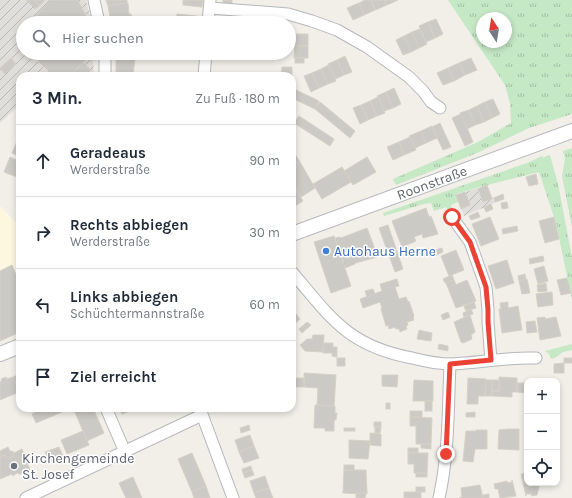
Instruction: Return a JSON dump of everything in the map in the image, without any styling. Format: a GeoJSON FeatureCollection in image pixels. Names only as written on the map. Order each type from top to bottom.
{"type":"FeatureCollection","features":[{"type":"Feature","properties":{"kind":"street"},"geometry":{"type":"LineString","coordinates":[[94,0],[97,16]]}},
{"type":"Feature","properties":{"kind":"street"},"geometry":{"type":"LineString","coordinates":[[209,16],[210,4],[295,16]]}},
{"type":"Feature","properties":{"kind":"street"},"geometry":{"type":"LineString","coordinates":[[296,16],[337,30],[367,47],[409,77],[423,91],[430,102],[440,108]]}},
{"type":"Feature","properties":{"kind":"street"},"geometry":{"type":"LineString","coordinates":[[104,60],[105,72]]}},
{"type":"Feature","properties":{"kind":"street"},"geometry":{"type":"LineString","coordinates":[[204,72],[205,60]]}},
{"type":"Feature","properties":{"kind":"street","name":"Roonstraße"},"geometry":{"type":"LineString","coordinates":[[296,233],[572,131]]}},
{"type":"Feature","properties":{"kind":"street"},"geometry":{"type":"LineString","coordinates":[[452,217],[470,242],[486,287],[491,360]]}},
{"type":"Feature","properties":{"kind":"street"},"geometry":{"type":"LineString","coordinates":[[296,277],[338,326],[352,336],[381,350],[425,361],[450,364],[514,358],[536,358]]}},
{"type":"Feature","properties":{"kind":"street"},"geometry":{"type":"LineString","coordinates":[[0,354],[16,348]]}},
{"type":"Feature","properties":{"kind":"street"},"geometry":{"type":"LineString","coordinates":[[439,498],[443,482],[446,454],[450,364]]}},
{"type":"Feature","properties":{"kind":"street"},"geometry":{"type":"LineString","coordinates":[[108,412],[125,452]]}},
{"type":"Feature","properties":{"kind":"street"},"geometry":{"type":"LineString","coordinates":[[26,498],[125,452],[201,412],[233,498]]}},
{"type":"Feature","properties":{"kind":"shaded area"},"geometry":{"type":"Polygon","coordinates":[[[0,0],[86,0],[90,16],[16,16],[16,60],[98,60],[93,61],[94,72],[16,72],[16,108],[0,123],[0,0]]]}},
{"type":"Feature","properties":{"kind":"shaded area"},"geometry":{"type":"Polygon","coordinates":[[[487,185],[492,198],[503,194],[504,199],[464,216],[456,195],[487,185]]]}},
{"type":"Feature","properties":{"kind":"shaded area"},"geometry":{"type":"Polygon","coordinates":[[[0,206],[16,222],[16,334],[0,341],[0,206]]]}},
{"type":"Feature","properties":{"kind":"green space"},"geometry":{"type":"Polygon","coordinates":[[[448,0],[572,0],[572,114],[529,128],[477,153],[396,185],[393,179],[478,142],[511,123],[510,103],[505,85],[480,48],[512,48],[512,12],[476,12],[476,42],[448,0]]]}},
{"type":"Feature","properties":{"kind":"green space"},"geometry":{"type":"Polygon","coordinates":[[[572,148],[572,227],[562,176],[565,159],[563,151],[572,148]]]}},
{"type":"Feature","properties":{"kind":"green space"},"geometry":{"type":"Polygon","coordinates":[[[550,155],[558,184],[572,257],[572,300],[556,223],[539,172],[456,194],[458,202],[451,205],[453,212],[449,213],[446,207],[434,211],[431,203],[384,216],[383,213],[527,163],[542,156],[543,158],[550,155]]]}},
{"type":"Feature","properties":{"kind":"green space"},"geometry":{"type":"Polygon","coordinates":[[[572,344],[572,350],[563,352],[555,358],[551,359],[549,354],[545,351],[572,344]]]}},
{"type":"Feature","properties":{"kind":"building"},"geometry":{"type":"Polygon","coordinates":[[[26,0],[34,0],[40,5],[35,9],[26,0]]]}},
{"type":"Feature","properties":{"kind":"building"},"geometry":{"type":"Polygon","coordinates":[[[34,0],[45,0],[40,5],[34,0]]]}},
{"type":"Feature","properties":{"kind":"building"},"geometry":{"type":"Polygon","coordinates":[[[51,0],[78,0],[85,16],[36,16],[51,0]]]}},
{"type":"Feature","properties":{"kind":"building"},"geometry":{"type":"Polygon","coordinates":[[[106,0],[127,0],[127,3],[108,6],[106,0]]]}},
{"type":"Feature","properties":{"kind":"building"},"geometry":{"type":"Polygon","coordinates":[[[183,0],[203,0],[202,7],[183,5],[183,0]]]}},
{"type":"Feature","properties":{"kind":"building"},"geometry":{"type":"Polygon","coordinates":[[[223,0],[232,0],[232,5],[223,4],[223,0]]]}},
{"type":"Feature","properties":{"kind":"building"},"geometry":{"type":"Polygon","coordinates":[[[365,0],[371,0],[375,10],[364,15],[359,3],[365,0]]]}},
{"type":"Feature","properties":{"kind":"building"},"geometry":{"type":"Polygon","coordinates":[[[371,0],[384,0],[387,5],[375,10],[371,0]]]}},
{"type":"Feature","properties":{"kind":"building"},"geometry":{"type":"Polygon","coordinates":[[[384,0],[398,0],[387,5],[384,0]]]}},
{"type":"Feature","properties":{"kind":"building"},"geometry":{"type":"Polygon","coordinates":[[[128,3],[129,14],[131,14],[132,16],[110,16],[108,6],[128,3]]]}},
{"type":"Feature","properties":{"kind":"building"},"geometry":{"type":"Polygon","coordinates":[[[359,3],[364,15],[353,20],[347,8],[359,3]]]}},
{"type":"Feature","properties":{"kind":"building"},"geometry":{"type":"Polygon","coordinates":[[[177,14],[197,16],[177,16],[177,14]]]}},
{"type":"Feature","properties":{"kind":"building"},"geometry":{"type":"Polygon","coordinates":[[[436,19],[443,34],[435,38],[428,22],[436,19]]]}},
{"type":"Feature","properties":{"kind":"building"},"geometry":{"type":"Polygon","coordinates":[[[428,22],[435,38],[426,42],[419,26],[428,22]]]}},
{"type":"Feature","properties":{"kind":"building"},"geometry":{"type":"Polygon","coordinates":[[[420,29],[427,44],[419,48],[412,32],[420,29]]]}},
{"type":"Feature","properties":{"kind":"building"},"geometry":{"type":"Polygon","coordinates":[[[412,32],[419,48],[411,52],[404,36],[412,32]]]}},
{"type":"Feature","properties":{"kind":"building"},"geometry":{"type":"Polygon","coordinates":[[[296,34],[308,34],[308,46],[296,46],[296,34]]]}},
{"type":"Feature","properties":{"kind":"building"},"geometry":{"type":"Polygon","coordinates":[[[404,36],[411,52],[403,55],[396,40],[404,36]]]}},
{"type":"Feature","properties":{"kind":"building"},"geometry":{"type":"Polygon","coordinates":[[[296,46],[308,46],[308,58],[296,58],[296,46]]]}},
{"type":"Feature","properties":{"kind":"building"},"geometry":{"type":"Polygon","coordinates":[[[345,56],[352,72],[344,75],[337,60],[345,56]]]}},
{"type":"Feature","properties":{"kind":"building"},"geometry":{"type":"Polygon","coordinates":[[[11,58],[16,64],[5,74],[0,68],[11,58]]]}},
{"type":"Feature","properties":{"kind":"building"},"geometry":{"type":"Polygon","coordinates":[[[296,58],[304,58],[304,63],[295,63],[296,58]]]}},
{"type":"Feature","properties":{"kind":"building"},"geometry":{"type":"Polygon","coordinates":[[[471,58],[477,70],[465,75],[459,63],[471,58]]]}},
{"type":"Feature","properties":{"kind":"building"},"geometry":{"type":"Polygon","coordinates":[[[85,60],[74,72],[50,72],[38,61],[85,60]]]}},
{"type":"Feature","properties":{"kind":"building"},"geometry":{"type":"Polygon","coordinates":[[[116,60],[135,60],[133,72],[116,72],[116,60]]]}},
{"type":"Feature","properties":{"kind":"building"},"geometry":{"type":"Polygon","coordinates":[[[337,60],[344,75],[335,79],[328,64],[337,60]]]}},
{"type":"Feature","properties":{"kind":"building"},"geometry":{"type":"Polygon","coordinates":[[[83,63],[90,69],[87,72],[74,72],[83,63]]]}},
{"type":"Feature","properties":{"kind":"building"},"geometry":{"type":"Polygon","coordinates":[[[459,63],[465,75],[454,81],[448,68],[459,63]]]}},
{"type":"Feature","properties":{"kind":"building"},"geometry":{"type":"Polygon","coordinates":[[[329,65],[336,81],[328,84],[321,69],[329,65]]]}},
{"type":"Feature","properties":{"kind":"building"},"geometry":{"type":"Polygon","coordinates":[[[282,67],[292,67],[292,72],[281,72],[282,67]]]}},
{"type":"Feature","properties":{"kind":"building"},"geometry":{"type":"Polygon","coordinates":[[[448,68],[454,81],[443,85],[437,73],[448,68]]]}},
{"type":"Feature","properties":{"kind":"building"},"geometry":{"type":"Polygon","coordinates":[[[321,69],[328,84],[319,88],[312,73],[321,69]]]}},
{"type":"Feature","properties":{"kind":"building"},"geometry":{"type":"Polygon","coordinates":[[[312,73],[319,88],[311,92],[304,76],[312,73]]]}},
{"type":"Feature","properties":{"kind":"building"},"geometry":{"type":"Polygon","coordinates":[[[394,88],[401,104],[393,108],[386,92],[394,88]]]}},
{"type":"Feature","properties":{"kind":"building"},"geometry":{"type":"Polygon","coordinates":[[[296,90],[319,101],[315,109],[296,100],[296,90]]]}},
{"type":"Feature","properties":{"kind":"building"},"geometry":{"type":"Polygon","coordinates":[[[386,92],[393,108],[384,111],[377,96],[386,92]]]}},
{"type":"Feature","properties":{"kind":"building"},"geometry":{"type":"Polygon","coordinates":[[[378,97],[385,113],[377,116],[370,101],[378,97]]]}},
{"type":"Feature","properties":{"kind":"building"},"geometry":{"type":"Polygon","coordinates":[[[493,99],[500,114],[492,118],[485,102],[493,99]]]}},
{"type":"Feature","properties":{"kind":"building"},"geometry":{"type":"Polygon","coordinates":[[[370,101],[377,116],[368,120],[361,105],[370,101]]]}},
{"type":"Feature","properties":{"kind":"building"},"geometry":{"type":"Polygon","coordinates":[[[320,102],[355,131],[350,138],[315,109],[320,102]]]}},
{"type":"Feature","properties":{"kind":"building"},"geometry":{"type":"Polygon","coordinates":[[[485,102],[492,118],[484,122],[477,106],[485,102]]]}},
{"type":"Feature","properties":{"kind":"building"},"geometry":{"type":"Polygon","coordinates":[[[361,105],[368,120],[360,124],[353,108],[361,105]]]}},
{"type":"Feature","properties":{"kind":"building"},"geometry":{"type":"Polygon","coordinates":[[[477,106],[484,122],[475,125],[469,110],[477,106]]]}},
{"type":"Feature","properties":{"kind":"building"},"geometry":{"type":"Polygon","coordinates":[[[469,110],[475,125],[467,129],[460,113],[469,110]]]}},
{"type":"Feature","properties":{"kind":"building"},"geometry":{"type":"Polygon","coordinates":[[[461,114],[473,142],[465,146],[452,118],[461,114]]]}},
{"type":"Feature","properties":{"kind":"building"},"geometry":{"type":"Polygon","coordinates":[[[299,116],[334,139],[330,146],[296,124],[296,120],[299,116]]]}},
{"type":"Feature","properties":{"kind":"building"},"geometry":{"type":"Polygon","coordinates":[[[440,123],[451,147],[443,150],[432,127],[440,123]]]}},
{"type":"Feature","properties":{"kind":"building"},"geometry":{"type":"Polygon","coordinates":[[[432,126],[437,138],[426,143],[421,131],[432,126]]]}},
{"type":"Feature","properties":{"kind":"building"},"geometry":{"type":"Polygon","coordinates":[[[421,131],[426,143],[415,148],[409,136],[421,131]]]}},
{"type":"Feature","properties":{"kind":"building"},"geometry":{"type":"Polygon","coordinates":[[[410,137],[416,150],[404,155],[399,142],[410,137]]]}},
{"type":"Feature","properties":{"kind":"building"},"geometry":{"type":"Polygon","coordinates":[[[399,142],[404,155],[393,160],[387,147],[399,142]]]}},
{"type":"Feature","properties":{"kind":"building"},"geometry":{"type":"Polygon","coordinates":[[[16,144],[16,155],[12,153],[16,144]]]}},
{"type":"Feature","properties":{"kind":"building"},"geometry":{"type":"Polygon","coordinates":[[[296,156],[300,162],[296,164],[296,156]]]}},
{"type":"Feature","properties":{"kind":"building"},"geometry":{"type":"Polygon","coordinates":[[[10,157],[16,160],[16,177],[4,172],[10,157]]]}},
{"type":"Feature","properties":{"kind":"building"},"geometry":{"type":"Polygon","coordinates":[[[367,157],[376,172],[353,185],[344,171],[367,157]]]}},
{"type":"Feature","properties":{"kind":"building"},"geometry":{"type":"Polygon","coordinates":[[[300,162],[315,188],[301,197],[296,189],[296,164],[300,162]]]}},
{"type":"Feature","properties":{"kind":"building"},"geometry":{"type":"Polygon","coordinates":[[[342,167],[351,182],[322,199],[313,184],[342,167]]]}},
{"type":"Feature","properties":{"kind":"building"},"geometry":{"type":"Polygon","coordinates":[[[536,174],[538,184],[529,186],[526,177],[536,174]]]}},
{"type":"Feature","properties":{"kind":"building"},"geometry":{"type":"Polygon","coordinates":[[[487,185],[492,199],[483,202],[478,189],[487,185]]]}},
{"type":"Feature","properties":{"kind":"building"},"geometry":{"type":"Polygon","coordinates":[[[296,189],[303,201],[296,205],[296,189]]]}},
{"type":"Feature","properties":{"kind":"building"},"geometry":{"type":"Polygon","coordinates":[[[465,192],[470,205],[461,209],[456,195],[465,192]]]}},
{"type":"Feature","properties":{"kind":"building"},"geometry":{"type":"Polygon","coordinates":[[[503,194],[504,199],[495,202],[494,198],[503,194]]]}},
{"type":"Feature","properties":{"kind":"building"},"geometry":{"type":"Polygon","coordinates":[[[507,202],[508,208],[502,209],[501,203],[507,202]]]}},
{"type":"Feature","properties":{"kind":"building"},"geometry":{"type":"Polygon","coordinates":[[[491,204],[493,209],[486,212],[484,207],[491,204]]]}},
{"type":"Feature","properties":{"kind":"building"},"geometry":{"type":"Polygon","coordinates":[[[426,208],[438,234],[423,238],[422,234],[414,237],[416,241],[402,247],[392,221],[426,208]]]}},
{"type":"Feature","properties":{"kind":"building"},"geometry":{"type":"Polygon","coordinates":[[[478,212],[480,217],[471,220],[469,216],[478,212]]]}},
{"type":"Feature","properties":{"kind":"building"},"geometry":{"type":"Polygon","coordinates":[[[490,217],[499,239],[481,246],[472,224],[490,217]]]}},
{"type":"Feature","properties":{"kind":"building"},"geometry":{"type":"Polygon","coordinates":[[[554,217],[559,239],[545,243],[539,221],[554,217]]]}},
{"type":"Feature","properties":{"kind":"building"},"geometry":{"type":"Polygon","coordinates":[[[388,225],[403,269],[395,272],[379,228],[388,225]]]}},
{"type":"Feature","properties":{"kind":"building"},"geometry":{"type":"Polygon","coordinates":[[[517,226],[518,231],[503,234],[502,229],[517,226]]]}},
{"type":"Feature","properties":{"kind":"building"},"geometry":{"type":"Polygon","coordinates":[[[367,228],[378,257],[355,263],[345,268],[335,238],[341,238],[367,228]]]}},
{"type":"Feature","properties":{"kind":"building"},"geometry":{"type":"Polygon","coordinates":[[[334,236],[351,286],[331,293],[314,242],[334,236]]]}},
{"type":"Feature","properties":{"kind":"building"},"geometry":{"type":"Polygon","coordinates":[[[442,248],[443,252],[434,256],[432,251],[442,248]]]}},
{"type":"Feature","properties":{"kind":"building"},"geometry":{"type":"Polygon","coordinates":[[[456,250],[464,270],[449,276],[441,256],[456,250]]]}},
{"type":"Feature","properties":{"kind":"building"},"geometry":{"type":"Polygon","coordinates":[[[543,256],[544,261],[530,264],[529,259],[543,256]]]}},
{"type":"Feature","properties":{"kind":"building"},"geometry":{"type":"Polygon","coordinates":[[[507,260],[514,283],[496,289],[488,266],[507,260]]]}},
{"type":"Feature","properties":{"kind":"building"},"geometry":{"type":"Polygon","coordinates":[[[12,265],[16,274],[16,334],[0,341],[0,271],[12,265]]]}},
{"type":"Feature","properties":{"kind":"building"},"geometry":{"type":"Polygon","coordinates":[[[544,266],[548,281],[538,284],[534,269],[544,266]]]}},
{"type":"Feature","properties":{"kind":"building"},"geometry":{"type":"Polygon","coordinates":[[[525,274],[526,280],[519,281],[518,276],[525,274]]]}},
{"type":"Feature","properties":{"kind":"building"},"geometry":{"type":"Polygon","coordinates":[[[452,275],[454,280],[445,283],[443,279],[452,275]]]}},
{"type":"Feature","properties":{"kind":"building"},"geometry":{"type":"Polygon","coordinates":[[[567,278],[571,293],[561,295],[557,280],[567,278]]]}},
{"type":"Feature","properties":{"kind":"building"},"geometry":{"type":"Polygon","coordinates":[[[397,279],[399,286],[395,287],[399,299],[406,297],[408,302],[409,301],[414,316],[414,320],[407,322],[407,329],[400,332],[399,329],[396,329],[395,327],[389,329],[388,325],[386,326],[380,302],[363,308],[360,299],[382,291],[380,284],[397,279]]]}},
{"type":"Feature","properties":{"kind":"building"},"geometry":{"type":"Polygon","coordinates":[[[527,279],[530,293],[522,294],[519,281],[527,279]]]}},
{"type":"Feature","properties":{"kind":"building"},"geometry":{"type":"Polygon","coordinates":[[[454,280],[456,285],[448,288],[446,283],[454,280]]]}},
{"type":"Feature","properties":{"kind":"building"},"geometry":{"type":"Polygon","coordinates":[[[467,280],[476,301],[456,308],[448,288],[467,280]]]}},
{"type":"Feature","properties":{"kind":"building"},"geometry":{"type":"Polygon","coordinates":[[[546,283],[547,291],[538,292],[537,285],[546,283]]]}},
{"type":"Feature","properties":{"kind":"building"},"geometry":{"type":"Polygon","coordinates":[[[373,289],[375,294],[367,297],[365,291],[373,289]]]}},
{"type":"Feature","properties":{"kind":"building"},"geometry":{"type":"Polygon","coordinates":[[[552,292],[553,305],[538,307],[536,294],[552,292]]]}},
{"type":"Feature","properties":{"kind":"building"},"geometry":{"type":"Polygon","coordinates":[[[474,302],[476,308],[466,311],[464,306],[474,302]]]}},
{"type":"Feature","properties":{"kind":"building"},"geometry":{"type":"Polygon","coordinates":[[[508,302],[508,308],[518,306],[522,330],[502,333],[499,309],[501,309],[500,303],[508,302]]]}},
{"type":"Feature","properties":{"kind":"building"},"geometry":{"type":"Polygon","coordinates":[[[471,309],[473,314],[464,317],[463,313],[471,309]]]}},
{"type":"Feature","properties":{"kind":"building"},"geometry":{"type":"Polygon","coordinates":[[[448,312],[450,317],[443,320],[441,315],[448,312]]]}},
{"type":"Feature","properties":{"kind":"building"},"geometry":{"type":"Polygon","coordinates":[[[296,314],[300,319],[296,322],[296,314]]]}},
{"type":"Feature","properties":{"kind":"building"},"geometry":{"type":"Polygon","coordinates":[[[470,315],[475,332],[471,335],[472,339],[463,343],[461,342],[454,322],[470,315]]]}},
{"type":"Feature","properties":{"kind":"building"},"geometry":{"type":"Polygon","coordinates":[[[545,317],[545,319],[556,317],[561,336],[540,340],[537,318],[545,317]]]}},
{"type":"Feature","properties":{"kind":"building"},"geometry":{"type":"Polygon","coordinates":[[[535,321],[537,332],[527,333],[526,322],[535,321]]]}},
{"type":"Feature","properties":{"kind":"building"},"geometry":{"type":"Polygon","coordinates":[[[307,322],[311,325],[302,333],[299,329],[307,322]]]}},
{"type":"Feature","properties":{"kind":"building"},"geometry":{"type":"Polygon","coordinates":[[[419,330],[432,333],[431,341],[417,339],[419,330]]]}},
{"type":"Feature","properties":{"kind":"building"},"geometry":{"type":"Polygon","coordinates":[[[313,335],[324,335],[323,352],[305,351],[300,345],[307,339],[312,339],[313,335]]]}},
{"type":"Feature","properties":{"kind":"building"},"geometry":{"type":"Polygon","coordinates":[[[324,343],[333,343],[333,347],[337,347],[337,357],[332,356],[332,353],[323,353],[324,343]]]}},
{"type":"Feature","properties":{"kind":"building"},"geometry":{"type":"Polygon","coordinates":[[[439,344],[448,346],[448,351],[438,349],[439,344]]]}},
{"type":"Feature","properties":{"kind":"building"},"geometry":{"type":"Polygon","coordinates":[[[337,358],[345,358],[345,366],[337,366],[337,358]]]}},
{"type":"Feature","properties":{"kind":"building"},"geometry":{"type":"Polygon","coordinates":[[[564,358],[572,358],[572,363],[564,363],[564,358]]]}},
{"type":"Feature","properties":{"kind":"building"},"geometry":{"type":"Polygon","coordinates":[[[564,363],[564,373],[554,373],[554,364],[564,363]]]}},
{"type":"Feature","properties":{"kind":"building"},"geometry":{"type":"Polygon","coordinates":[[[304,373],[336,375],[334,406],[317,405],[318,388],[304,387],[304,373]]]}},
{"type":"Feature","properties":{"kind":"building"},"geometry":{"type":"Polygon","coordinates":[[[382,375],[398,375],[397,387],[382,386],[382,375]]]}},
{"type":"Feature","properties":{"kind":"building"},"geometry":{"type":"Polygon","coordinates":[[[16,376],[16,384],[13,377],[16,376]]]}},
{"type":"Feature","properties":{"kind":"building"},"geometry":{"type":"Polygon","coordinates":[[[13,377],[16,384],[16,393],[0,400],[0,382],[2,381],[1,379],[13,377]]]}},
{"type":"Feature","properties":{"kind":"building"},"geometry":{"type":"Polygon","coordinates":[[[499,377],[517,378],[517,392],[512,392],[512,397],[492,396],[492,391],[499,391],[499,377]]]}},
{"type":"Feature","properties":{"kind":"building"},"geometry":{"type":"Polygon","coordinates":[[[296,378],[304,378],[304,387],[296,387],[296,378]]]}},
{"type":"Feature","properties":{"kind":"building"},"geometry":{"type":"Polygon","coordinates":[[[468,378],[486,379],[485,396],[478,396],[478,404],[467,404],[468,378]]]}},
{"type":"Feature","properties":{"kind":"building"},"geometry":{"type":"Polygon","coordinates":[[[414,380],[433,381],[433,401],[413,401],[414,380]]]}},
{"type":"Feature","properties":{"kind":"building"},"geometry":{"type":"Polygon","coordinates":[[[486,380],[492,380],[492,396],[485,396],[486,380]]]}},
{"type":"Feature","properties":{"kind":"building"},"geometry":{"type":"Polygon","coordinates":[[[492,380],[499,380],[499,391],[492,391],[492,380]]]}},
{"type":"Feature","properties":{"kind":"building"},"geometry":{"type":"Polygon","coordinates":[[[517,383],[524,383],[524,393],[517,392],[517,383]]]}},
{"type":"Feature","properties":{"kind":"building"},"geometry":{"type":"Polygon","coordinates":[[[425,401],[432,401],[432,411],[425,411],[425,401]]]}},
{"type":"Feature","properties":{"kind":"building"},"geometry":{"type":"Polygon","coordinates":[[[386,403],[390,403],[390,409],[386,409],[386,403]]]}},
{"type":"Feature","properties":{"kind":"building"},"geometry":{"type":"Polygon","coordinates":[[[315,405],[335,406],[335,413],[337,413],[336,420],[334,420],[334,431],[325,431],[325,428],[314,428],[315,405]]]}},
{"type":"Feature","properties":{"kind":"building"},"geometry":{"type":"Polygon","coordinates":[[[410,411],[422,411],[422,417],[410,417],[410,411]]]}},
{"type":"Feature","properties":{"kind":"building"},"geometry":{"type":"Polygon","coordinates":[[[37,412],[62,412],[36,423],[32,414],[37,412]]]}},
{"type":"Feature","properties":{"kind":"building"},"geometry":{"type":"Polygon","coordinates":[[[75,412],[95,412],[104,433],[87,441],[75,412]]]}},
{"type":"Feature","properties":{"kind":"building"},"geometry":{"type":"Polygon","coordinates":[[[475,412],[475,417],[466,417],[466,413],[475,412]]]}},
{"type":"Feature","properties":{"kind":"building"},"geometry":{"type":"Polygon","coordinates":[[[410,417],[432,418],[431,444],[416,444],[416,426],[410,426],[410,417]]]}},
{"type":"Feature","properties":{"kind":"building"},"geometry":{"type":"Polygon","coordinates":[[[374,422],[381,422],[381,427],[374,427],[374,422]]]}},
{"type":"Feature","properties":{"kind":"building"},"geometry":{"type":"Polygon","coordinates":[[[249,425],[250,430],[241,433],[240,428],[249,425]]]}},
{"type":"Feature","properties":{"kind":"building"},"geometry":{"type":"Polygon","coordinates":[[[375,427],[381,427],[380,433],[375,433],[375,427]]]}},
{"type":"Feature","properties":{"kind":"building"},"geometry":{"type":"Polygon","coordinates":[[[344,428],[355,428],[355,431],[344,431],[344,428]]]}},
{"type":"Feature","properties":{"kind":"building"},"geometry":{"type":"Polygon","coordinates":[[[519,429],[519,450],[498,449],[499,430],[519,429]]]}},
{"type":"Feature","properties":{"kind":"building"},"geometry":{"type":"Polygon","coordinates":[[[487,430],[487,449],[475,449],[473,462],[463,461],[466,431],[487,430]]]}},
{"type":"Feature","properties":{"kind":"building"},"geometry":{"type":"Polygon","coordinates":[[[83,431],[89,445],[67,454],[61,440],[83,431]]]}},
{"type":"Feature","properties":{"kind":"building"},"geometry":{"type":"Polygon","coordinates":[[[370,433],[381,434],[381,446],[370,445],[370,433]]]}},
{"type":"Feature","properties":{"kind":"building"},"geometry":{"type":"Polygon","coordinates":[[[250,435],[254,446],[239,452],[235,440],[250,435]]]}},
{"type":"Feature","properties":{"kind":"building"},"geometry":{"type":"Polygon","coordinates":[[[349,440],[370,441],[368,459],[349,458],[349,440]]]}},
{"type":"Feature","properties":{"kind":"building"},"geometry":{"type":"Polygon","coordinates":[[[421,444],[431,444],[431,449],[421,448],[421,444]]]}},
{"type":"Feature","properties":{"kind":"building"},"geometry":{"type":"Polygon","coordinates":[[[254,446],[259,458],[244,463],[239,452],[254,446]]]}},
{"type":"Feature","properties":{"kind":"building"},"geometry":{"type":"Polygon","coordinates":[[[8,447],[10,451],[14,452],[12,457],[7,458],[5,455],[0,457],[0,451],[8,447]]]}},
{"type":"Feature","properties":{"kind":"building"},"geometry":{"type":"Polygon","coordinates":[[[59,447],[63,456],[49,462],[45,452],[59,447]]]}},
{"type":"Feature","properties":{"kind":"building"},"geometry":{"type":"Polygon","coordinates":[[[408,448],[418,448],[418,453],[408,453],[408,448]]]}},
{"type":"Feature","properties":{"kind":"building","name":"Kirchengemeinde St. Josef"},"geometry":{"type":"Polygon","coordinates":[[[22,449],[30,470],[20,474],[17,473],[13,476],[12,474],[0,479],[0,457],[5,455],[7,458],[12,457],[14,453],[22,449]]]}},
{"type":"Feature","properties":{"kind":"building"},"geometry":{"type":"Polygon","coordinates":[[[192,453],[206,486],[192,492],[178,459],[192,453]]]}},
{"type":"Feature","properties":{"kind":"building"},"geometry":{"type":"Polygon","coordinates":[[[408,453],[428,453],[427,473],[414,473],[414,464],[408,464],[408,453]]]}},
{"type":"Feature","properties":{"kind":"building"},"geometry":{"type":"Polygon","coordinates":[[[344,465],[354,465],[354,470],[344,470],[344,465]]]}},
{"type":"Feature","properties":{"kind":"building"},"geometry":{"type":"Polygon","coordinates":[[[251,466],[252,470],[243,473],[242,469],[251,466]]]}},
{"type":"Feature","properties":{"kind":"building"},"geometry":{"type":"Polygon","coordinates":[[[252,470],[254,475],[245,478],[243,473],[252,470]]]}},
{"type":"Feature","properties":{"kind":"building"},"geometry":{"type":"Polygon","coordinates":[[[344,470],[366,470],[367,494],[343,493],[344,470]]]}},
{"type":"Feature","properties":{"kind":"building"},"geometry":{"type":"Polygon","coordinates":[[[416,473],[427,473],[427,477],[416,477],[416,473]]]}},
{"type":"Feature","properties":{"kind":"building"},"geometry":{"type":"Polygon","coordinates":[[[521,474],[524,474],[524,486],[539,486],[537,495],[532,496],[531,494],[526,494],[526,496],[521,474]]]}},
{"type":"Feature","properties":{"kind":"building"},"geometry":{"type":"Polygon","coordinates":[[[265,476],[269,488],[254,493],[250,481],[265,476]]]}},
{"type":"Feature","properties":{"kind":"building"},"geometry":{"type":"Polygon","coordinates":[[[133,477],[142,498],[126,498],[119,483],[133,477]]]}},
{"type":"Feature","properties":{"kind":"building"},"geometry":{"type":"Polygon","coordinates":[[[512,480],[516,496],[500,498],[498,489],[495,489],[494,484],[507,481],[507,483],[512,482],[512,480]]]}},
{"type":"Feature","properties":{"kind":"building"},"geometry":{"type":"Polygon","coordinates":[[[480,485],[483,498],[459,498],[462,497],[461,488],[480,485]]]}},
{"type":"Feature","properties":{"kind":"building"},"geometry":{"type":"Polygon","coordinates":[[[206,486],[210,498],[194,498],[192,492],[206,486]]]}},
{"type":"Feature","properties":{"kind":"building"},"geometry":{"type":"Polygon","coordinates":[[[416,487],[425,487],[425,492],[416,492],[416,487]]]}},
{"type":"Feature","properties":{"kind":"building"},"geometry":{"type":"Polygon","coordinates":[[[269,488],[273,498],[256,498],[254,493],[269,488]]]}},
{"type":"Feature","properties":{"kind":"building"},"geometry":{"type":"Polygon","coordinates":[[[404,492],[421,492],[421,498],[404,498],[404,492]]]}},
{"type":"Feature","properties":{"kind":"building"},"geometry":{"type":"Polygon","coordinates":[[[356,493],[366,493],[365,498],[356,498],[356,493]]]}},
{"type":"Feature","properties":{"kind":"building"},"geometry":{"type":"Polygon","coordinates":[[[489,494],[489,498],[483,498],[483,495],[489,494]]]}},
{"type":"Feature","properties":{"kind":"place","name":"Autohaus Herne"},"geometry":{"type":"Point","coordinates":[326,251]}},
{"type":"Feature","properties":{"kind":"place","name":"Kirchengemeinde St. Josef"},"geometry":{"type":"Point","coordinates":[14,466]}},
{"type":"Feature","properties":{"kind":"route"},"geometry":{"type":"LineString","coordinates":[[446,454],[450,364],[491,360],[486,287],[482,272],[470,242],[452,217]]}}]}
